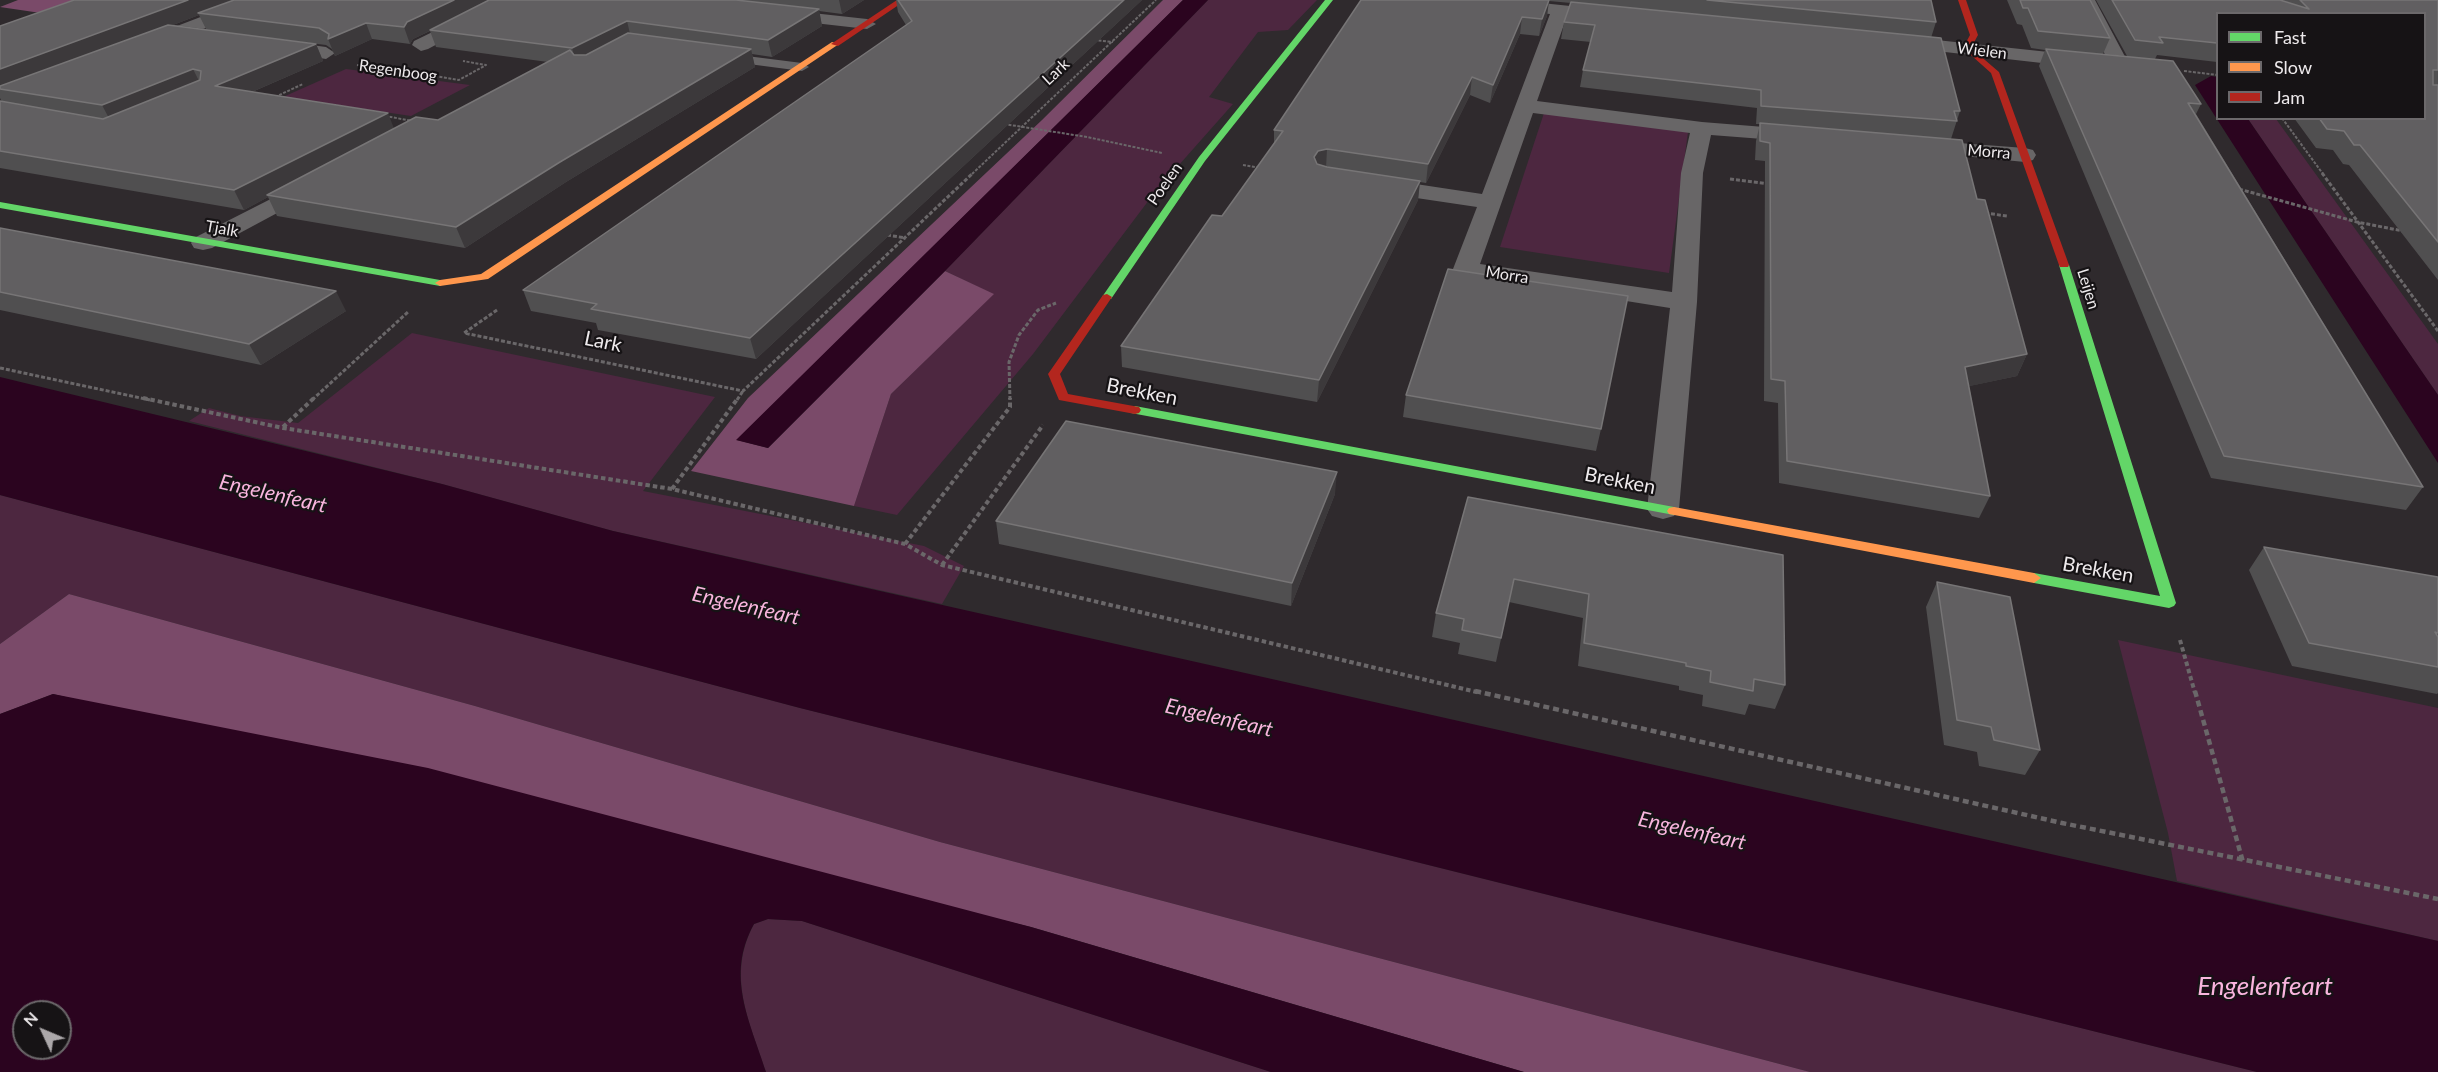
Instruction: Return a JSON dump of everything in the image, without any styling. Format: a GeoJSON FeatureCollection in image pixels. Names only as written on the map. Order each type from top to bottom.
{"type":"FeatureCollection","features":[{"type":"Feature","properties":{"kind":"street"},"geometry":{"type":"LineString","coordinates":[[132,50],[261,0]]}},
{"type":"Feature","properties":{"kind":"street","name":"Regenboog"},"geometry":{"type":"LineString","coordinates":[[421,45],[511,0]]}},
{"type":"Feature","properties":{"kind":"street"},"geometry":{"type":"LineString","coordinates":[[439,283],[484,277],[902,0]]}},
{"type":"Feature","properties":{"kind":"street","name":"Poelen"},"geometry":{"type":"LineString","coordinates":[[1063,397],[1054,374],[1113,285],[1202,159],[1329,0]]}},
{"type":"Feature","properties":{"kind":"street"},"geometry":{"type":"LineString","coordinates":[[1461,0],[1630,17]]}},
{"type":"Feature","properties":{"kind":"street"},"geometry":{"type":"LineString","coordinates":[[1962,0],[1974,35],[1967,48]]}},
{"type":"Feature","properties":{"kind":"street"},"geometry":{"type":"LineString","coordinates":[[2086,0],[2120,66]]}},
{"type":"Feature","properties":{"kind":"street","name":"Morra"},"geometry":{"type":"LineString","coordinates":[[1560,10],[1466,269],[1684,302]]}},
{"type":"Feature","properties":{"kind":"street"},"geometry":{"type":"LineString","coordinates":[[753,11],[867,24]]}},
{"type":"Feature","properties":{"kind":"street"},"geometry":{"type":"LineString","coordinates":[[176,34],[210,38]]}},
{"type":"Feature","properties":{"kind":"street","name":"Wielen"},"geometry":{"type":"LineString","coordinates":[[1886,41],[2184,71]]}},
{"type":"Feature","properties":{"kind":"street"},"geometry":{"type":"LineString","coordinates":[[257,44],[326,53]]}},
{"type":"Feature","properties":{"kind":"street","name":"Leijen"},"geometry":{"type":"LineString","coordinates":[[1967,48],[1995,72],[2050,222],[2169,603]]}},
{"type":"Feature","properties":{"kind":"street"},"geometry":{"type":"LineString","coordinates":[[1525,106],[1702,128],[1817,137]]}},
{"type":"Feature","properties":{"kind":"street"},"geometry":{"type":"LineString","coordinates":[[1663,509],[1684,302],[1692,173],[1702,128]]}},
{"type":"Feature","properties":{"kind":"street","name":"Morra"},"geometry":{"type":"LineString","coordinates":[[1898,144],[2025,155]]}},
{"type":"Feature","properties":{"kind":"street"},"geometry":{"type":"LineString","coordinates":[[202,243],[336,172]]}},
{"type":"Feature","properties":{"kind":"street"},"geometry":{"type":"LineString","coordinates":[[1349,181],[1490,202]]}},
{"type":"Feature","properties":{"kind":"street","name":"Tjalk"},"geometry":{"type":"LineString","coordinates":[[0,205],[202,243],[439,283]]}},
{"type":"Feature","properties":{"kind":"street","name":"Brekken"},"geometry":{"type":"LineString","coordinates":[[1063,397],[2169,603]]}},
{"type":"Feature","properties":{"kind":"lane"},"geometry":{"type":"LineString","coordinates":[[712,55],[802,67]]}},
{"type":"Feature","properties":{"kind":"path","name":"Lark"},"geometry":{"type":"LineString","coordinates":[[503,307],[465,333],[743,391],[1156,0]]}},
{"type":"Feature","properties":{"kind":"path"},"geometry":{"type":"LineString","coordinates":[[1089,39],[1113,42]]}},
{"type":"Feature","properties":{"kind":"path","name":"Regenboog"},"geometry":{"type":"LineString","coordinates":[[426,75],[459,80],[486,65],[463,62]]}},
{"type":"Feature","properties":{"kind":"path","name":"Regenboog"},"geometry":{"type":"LineString","coordinates":[[348,64],[404,72]]}},
{"type":"Feature","properties":{"kind":"path"},"geometry":{"type":"LineString","coordinates":[[2184,71],[2216,75]]}},
{"type":"Feature","properties":{"kind":"path"},"geometry":{"type":"LineString","coordinates":[[283,100],[272,99],[310,81]]}},
{"type":"Feature","properties":{"kind":"path"},"geometry":{"type":"LineString","coordinates":[[383,116],[417,121]]}},
{"type":"Feature","properties":{"kind":"path"},"geometry":{"type":"LineString","coordinates":[[2283,120],[2438,332]]}},
{"type":"Feature","properties":{"kind":"path"},"geometry":{"type":"LineString","coordinates":[[999,123],[1087,137]]}},
{"type":"Feature","properties":{"kind":"path"},"geometry":{"type":"LineString","coordinates":[[1692,173],[1773,184]]}},
{"type":"Feature","properties":{"kind":"path"},"geometry":{"type":"LineString","coordinates":[[2234,188],[2358,222],[2403,231]]}},
{"type":"Feature","properties":{"kind":"path"},"geometry":{"type":"LineString","coordinates":[[1981,213],[2050,222]]}},
{"type":"Feature","properties":{"kind":"path"},"geometry":{"type":"LineString","coordinates":[[884,234],[907,238]]}},
{"type":"Feature","properties":{"kind":"path"},"geometry":{"type":"LineString","coordinates":[[283,428],[439,283]]}},
{"type":"Feature","properties":{"kind":"path"},"geometry":{"type":"LineString","coordinates":[[0,368],[283,428],[672,489],[905,544],[942,565],[1518,702],[2243,862],[2438,899]]}},
{"type":"Feature","properties":{"kind":"path"},"geometry":{"type":"LineString","coordinates":[[672,489],[743,391]]}},
{"type":"Feature","properties":{"kind":"path"},"geometry":{"type":"LineString","coordinates":[[942,565],[1063,397]]}},
{"type":"Feature","properties":{"kind":"path"},"geometry":{"type":"LineString","coordinates":[[2169,603],[2243,862]]}},
{"type":"Feature","properties":{"kind":"shaded area"},"geometry":{"type":"Polygon","coordinates":[[[18,0],[87,0],[149,29],[0,7],[18,0]]]}},
{"type":"Feature","properties":{"kind":"shaded area"},"geometry":{"type":"Polygon","coordinates":[[[1163,0],[1183,0],[737,440],[768,448],[945,271],[994,294],[891,394],[854,506],[691,471],[748,398],[1042,120],[1163,0]]]}},
{"type":"Feature","properties":{"kind":"shaded area"},"geometry":{"type":"Polygon","coordinates":[[[1208,0],[1317,0],[1288,30],[1258,32],[1209,97],[1233,104],[1155,192],[1033,354],[897,515],[854,506],[891,394],[993,294],[945,271],[1208,0]]]}},
{"type":"Feature","properties":{"kind":"shaded area"},"geometry":{"type":"Polygon","coordinates":[[[346,69],[470,85],[411,116],[283,97],[346,69]]]}},
{"type":"Feature","properties":{"kind":"shaded area"},"geometry":{"type":"Polygon","coordinates":[[[1544,113],[1688,132],[1669,273],[1500,247],[1544,113]]]}},
{"type":"Feature","properties":{"kind":"shaded area"},"geometry":{"type":"Polygon","coordinates":[[[2249,120],[2277,120],[2438,344],[2438,395],[2249,120]]]}},
{"type":"Feature","properties":{"kind":"shaded area"},"geometry":{"type":"Polygon","coordinates":[[[412,333],[715,397],[643,491],[924,546],[964,566],[942,604],[613,531],[442,484],[189,421],[209,408],[240,416],[298,423],[412,333]]]}},
{"type":"Feature","properties":{"kind":"shaded area"},"geometry":{"type":"Polygon","coordinates":[[[0,495],[800,708],[2257,1072],[1810,1072],[940,842],[475,706],[69,594],[0,644],[0,495]]]}},
{"type":"Feature","properties":{"kind":"shaded area"},"geometry":{"type":"Polygon","coordinates":[[[69,594],[475,706],[940,842],[1810,1072],[1524,1072],[1031,927],[53,694],[0,714],[0,644],[69,594]]]}},
{"type":"Feature","properties":{"kind":"shaded area"},"geometry":{"type":"Polygon","coordinates":[[[2118,640],[2438,708],[2438,941],[2177,881],[2168,833],[2118,640]]]}},
{"type":"Feature","properties":{"kind":"shaded area"},"geometry":{"type":"Polygon","coordinates":[[[768,919],[802,921],[1271,1072],[766,1072],[747,1016],[741,980],[746,943],[754,924],[768,919]]]}},
{"type":"Feature","properties":{"kind":"water"},"geometry":{"type":"Polygon","coordinates":[[[1183,0],[1208,0],[945,271],[768,448],[736,440],[1183,0]]]}},
{"type":"Feature","properties":{"kind":"water"},"geometry":{"type":"Polygon","coordinates":[[[2211,76],[2216,77],[2216,118],[2195,85],[2211,76]]]}},
{"type":"Feature","properties":{"kind":"water"},"geometry":{"type":"Polygon","coordinates":[[[2218,120],[2249,120],[2438,395],[2438,463],[2218,120]]]}},
{"type":"Feature","properties":{"kind":"water","name":"Engelenfeart"},"geometry":{"type":"Polygon","coordinates":[[[0,377],[442,484],[613,531],[2438,941],[2438,1072],[2257,1072],[800,708],[0,495],[0,377]]]}},
{"type":"Feature","properties":{"kind":"water"},"geometry":{"type":"Polygon","coordinates":[[[53,694],[428,768],[1031,927],[1524,1072],[1271,1072],[802,921],[768,919],[754,924],[741,962],[743,998],[766,1072],[0,1072],[0,714],[53,694]]]}},
{"type":"Feature","properties":{"kind":"building"},"geometry":{"type":"Polygon","coordinates":[[[74,0],[188,0],[0,69],[0,26],[74,0]]]}},
{"type":"Feature","properties":{"kind":"building"},"geometry":{"type":"Polygon","coordinates":[[[234,0],[454,0],[407,22],[404,27],[366,23],[328,39],[329,34],[319,28],[198,13],[234,0]]]}},
{"type":"Feature","properties":{"kind":"building"},"geometry":{"type":"Polygon","coordinates":[[[489,0],[736,0],[819,9],[768,40],[627,21],[572,48],[430,30],[489,0]]]}},
{"type":"Feature","properties":{"kind":"building"},"geometry":{"type":"Polygon","coordinates":[[[898,0],[1124,0],[750,338],[591,309],[597,304],[523,290],[912,21],[898,0]]]}},
{"type":"Feature","properties":{"kind":"building"},"geometry":{"type":"Polygon","coordinates":[[[1361,0],[1549,0],[1542,19],[1522,17],[1493,85],[1472,77],[1428,164],[1327,149],[1318,151],[1314,157],[1317,164],[1327,167],[1420,181],[1319,380],[1121,346],[1212,215],[1222,216],[1283,131],[1274,130],[1361,0]]]}},
{"type":"Feature","properties":{"kind":"building"},"geometry":{"type":"Polygon","coordinates":[[[1707,0],[1931,0],[1936,22],[1707,0]]]}},
{"type":"Feature","properties":{"kind":"building"},"geometry":{"type":"Polygon","coordinates":[[[2020,0],[2090,0],[2110,38],[2038,31],[2028,8],[2023,8],[2020,0]]]}},
{"type":"Feature","properties":{"kind":"building"},"geometry":{"type":"Polygon","coordinates":[[[2112,0],[2280,0],[2309,9],[2300,0],[2438,0],[2438,70],[2433,70],[2433,85],[2438,85],[2438,242],[2360,145],[2354,145],[2344,131],[2327,129],[2320,120],[2426,120],[2426,12],[2216,12],[2216,43],[2159,37],[2163,43],[2135,40],[2112,0]]]}},
{"type":"Feature","properties":{"kind":"building"},"geometry":{"type":"Polygon","coordinates":[[[1571,2],[1941,38],[1960,111],[1954,111],[1957,121],[1761,106],[1761,90],[1583,70],[1595,25],[1564,22],[1571,2]]]}},
{"type":"Feature","properties":{"kind":"building"},"geometry":{"type":"Polygon","coordinates":[[[168,25],[316,44],[215,86],[388,113],[234,190],[0,151],[0,101],[103,119],[200,80],[201,71],[193,69],[102,105],[0,89],[0,86],[168,25]]]}},
{"type":"Feature","properties":{"kind":"building"},"geometry":{"type":"Polygon","coordinates":[[[628,33],[751,49],[560,162],[456,227],[267,195],[416,117],[438,120],[570,50],[574,55],[586,55],[628,33]]]}},
{"type":"Feature","properties":{"kind":"building"},"geometry":{"type":"Polygon","coordinates":[[[2046,49],[2173,61],[2201,104],[2188,103],[2423,487],[2224,456],[2046,49]]]}},
{"type":"Feature","properties":{"kind":"building"},"geometry":{"type":"Polygon","coordinates":[[[1760,123],[1962,140],[1977,199],[1985,200],[2027,354],[1965,367],[1990,496],[1787,461],[1785,381],[1771,379],[1770,143],[1760,141],[1760,123]]]}},
{"type":"Feature","properties":{"kind":"building"},"geometry":{"type":"Polygon","coordinates":[[[0,228],[336,291],[249,344],[0,292],[0,228]]]}},
{"type":"Feature","properties":{"kind":"building"},"geometry":{"type":"Polygon","coordinates":[[[1448,269],[1628,296],[1601,429],[1406,395],[1448,269]]]}},
{"type":"Feature","properties":{"kind":"building"},"geometry":{"type":"Polygon","coordinates":[[[1066,421],[1337,472],[1292,583],[996,521],[1066,421]]]}},
{"type":"Feature","properties":{"kind":"building"},"geometry":{"type":"Polygon","coordinates":[[[1468,497],[1783,555],[1785,685],[1754,679],[1753,691],[1710,682],[1711,671],[1686,666],[1686,663],[1584,643],[1589,594],[1514,579],[1501,638],[1462,630],[1464,619],[1436,613],[1468,497]]]}},
{"type":"Feature","properties":{"kind":"building"},"geometry":{"type":"Polygon","coordinates":[[[2264,547],[2438,577],[2438,633],[2435,632],[2438,637],[2438,667],[2309,643],[2264,547]]]}},
{"type":"Feature","properties":{"kind":"building"},"geometry":{"type":"Polygon","coordinates":[[[1937,582],[2010,597],[2040,750],[1994,740],[1991,727],[1957,720],[1937,582]]]}},
{"type":"Feature","properties":{"kind":"traffic: fast"},"geometry":{"type":"LineString","coordinates":[[1107,297],[1202,159],[1329,0]]}},
{"type":"Feature","properties":{"kind":"traffic: fast"},"geometry":{"type":"LineString","coordinates":[[0,205],[440,283]]}},
{"type":"Feature","properties":{"kind":"traffic: fast"},"geometry":{"type":"LineString","coordinates":[[2034,578],[2169,603],[2064,265]]}},
{"type":"Feature","properties":{"kind":"traffic: fast"},"geometry":{"type":"LineString","coordinates":[[1135,410],[1674,511]]}},
{"type":"Feature","properties":{"kind":"traffic: slow"},"geometry":{"type":"LineString","coordinates":[[440,283],[484,277],[835,44]]}},
{"type":"Feature","properties":{"kind":"traffic: slow"},"geometry":{"type":"LineString","coordinates":[[1674,511],[2034,578]]}},
{"type":"Feature","properties":{"kind":"traffic: jam"},"geometry":{"type":"LineString","coordinates":[[835,44],[902,0]]}},
{"type":"Feature","properties":{"kind":"traffic: jam"},"geometry":{"type":"LineString","coordinates":[[1962,0],[1974,35],[1967,48],[1995,72],[2064,265]]}},
{"type":"Feature","properties":{"kind":"traffic: jam"},"geometry":{"type":"LineString","coordinates":[[1107,297],[1054,374],[1063,397],[1135,410]]}}]}
